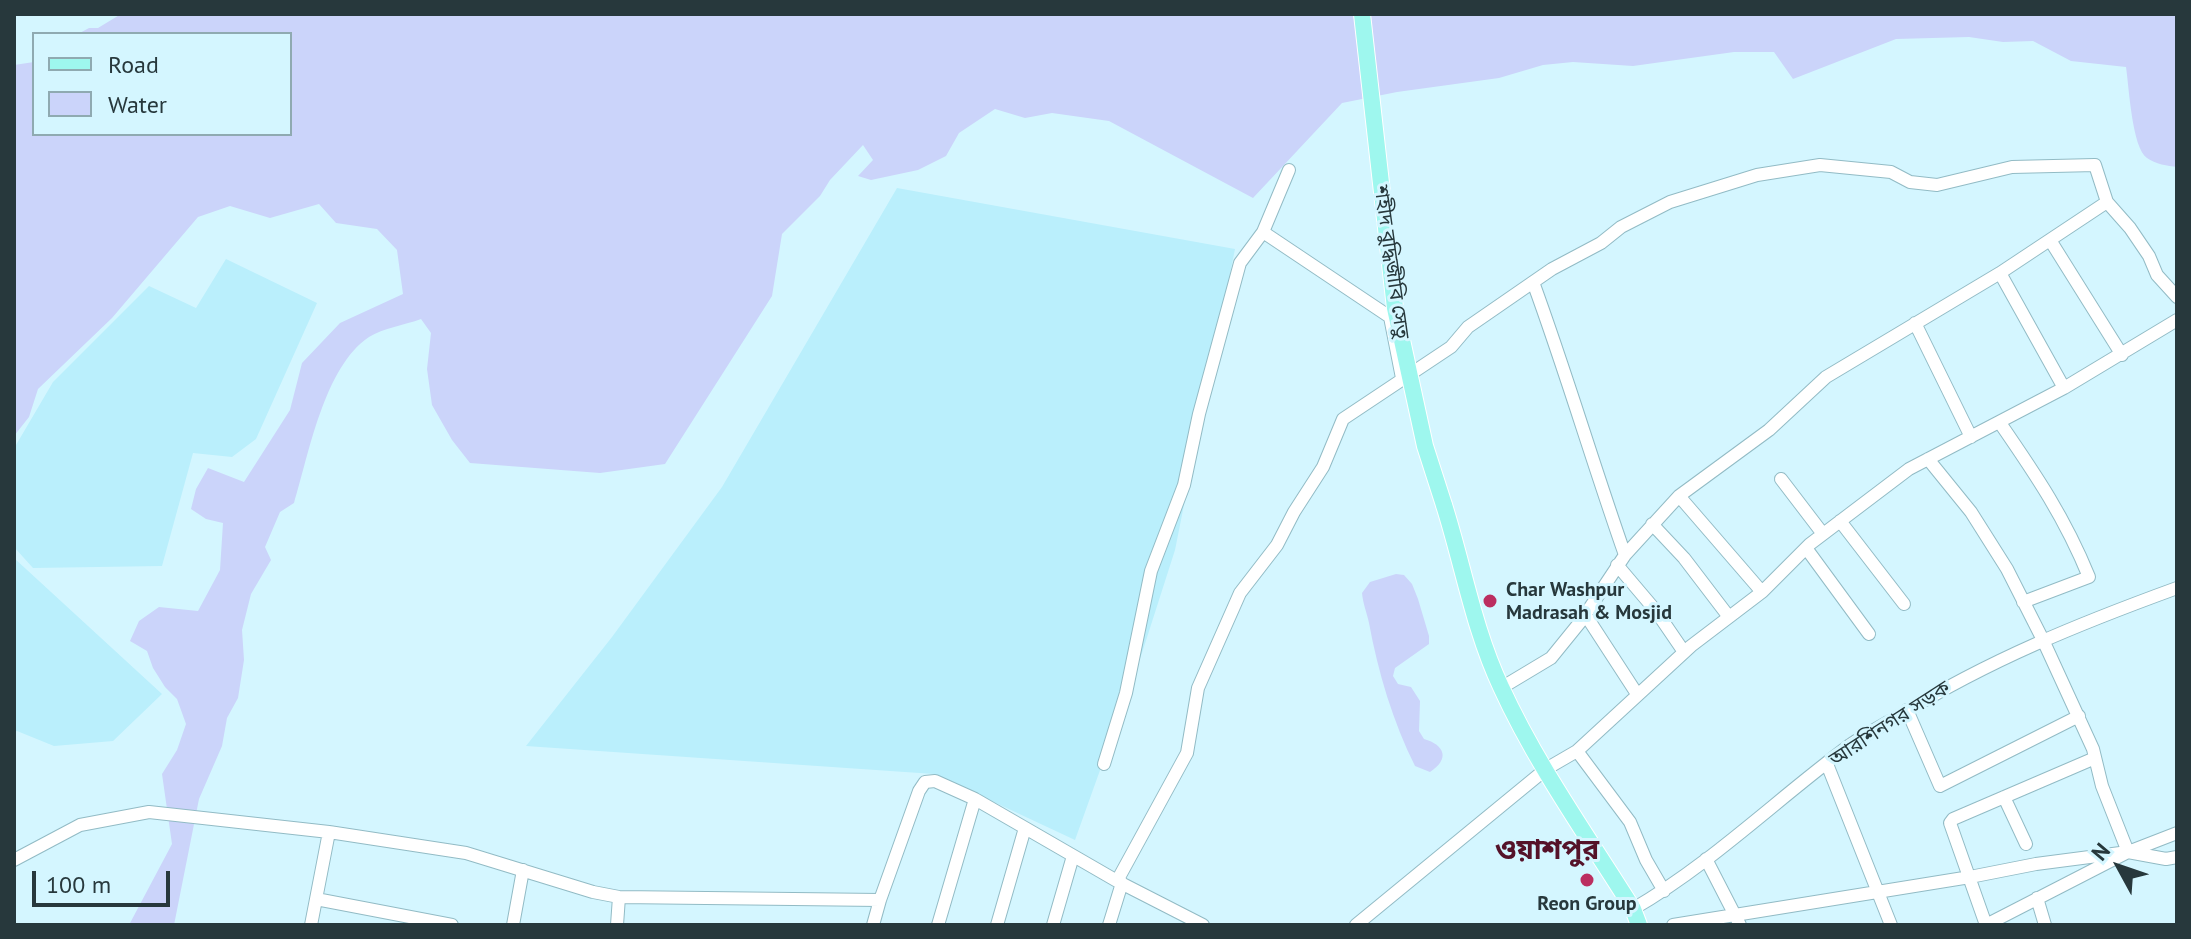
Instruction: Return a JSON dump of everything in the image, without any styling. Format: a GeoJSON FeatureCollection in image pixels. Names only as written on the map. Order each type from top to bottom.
{"type":"FeatureCollection","features":[{"type":"Feature","properties":{"kind":"main road","name":"শহীদ বুদ্ধিজীবি সেতু"},"geometry":{"type":"LineString","coordinates":[[1362,14],[1395,308],[1425,446],[1483,643],[1501,688],[1546,769],[1636,917]]}},
{"type":"Feature","properties":{"kind":"street"},"geometry":{"type":"LineString","coordinates":[[1109,925],[1120,882],[1187,753],[1198,688],[1240,593],[1277,545],[1323,467],[1343,419],[1451,347],[1468,327],[1533,282],[1601,243],[1621,227],[1670,202],[1757,175],[1820,165],[1891,172],[1910,182],[1937,185],[2012,167],[2095,165],[2107,202],[2130,228],[2149,256],[2157,275],[2177,297]]}},
{"type":"Feature","properties":{"kind":"street"},"geometry":{"type":"LineString","coordinates":[[1104,764],[1126,693],[1151,571],[1184,485],[1199,414],[1240,263],[1263,232],[1289,170]]}},
{"type":"Feature","properties":{"kind":"street"},"geometry":{"type":"LineString","coordinates":[[1501,688],[1551,658],[1621,560],[1679,496],[1757,439],[1826,377],[2000,273],[2107,202]]}},
{"type":"Feature","properties":{"kind":"street"},"geometry":{"type":"LineString","coordinates":[[1263,232],[1390,317],[1402,378]]}},
{"type":"Feature","properties":{"kind":"street"},"geometry":{"type":"LineString","coordinates":[[2050,240],[2122,355]]}},
{"type":"Feature","properties":{"kind":"street"},"geometry":{"type":"LineString","coordinates":[[2000,273],[2064,388]]}},
{"type":"Feature","properties":{"kind":"street"},"geometry":{"type":"LineString","coordinates":[[1533,282],[1574,398],[1621,560],[1684,652]]}},
{"type":"Feature","properties":{"kind":"street"},"geometry":{"type":"LineString","coordinates":[[1356,925],[1546,769],[1577,751],[1684,652],[1762,592],[1806,548],[1909,469],[2064,388],[2177,320]]}},
{"type":"Feature","properties":{"kind":"street"},"geometry":{"type":"LineString","coordinates":[[1915,323],[1971,437]]}},
{"type":"Feature","properties":{"kind":"street"},"geometry":{"type":"LineString","coordinates":[[2000,423],[2055,503],[2072,534],[2089,577],[2023,602]]}},
{"type":"Feature","properties":{"kind":"street"},"geometry":{"type":"LineString","coordinates":[[1928,459],[1971,512],[2007,569],[2079,716],[2128,852]]}},
{"type":"Feature","properties":{"kind":"street"},"geometry":{"type":"LineString","coordinates":[[1781,479],[1823,534]]}},
{"type":"Feature","properties":{"kind":"street"},"geometry":{"type":"LineString","coordinates":[[1679,496],[1762,592]]}},
{"type":"Feature","properties":{"kind":"street"},"geometry":{"type":"LineString","coordinates":[[1840,521],[1904,604]]}},
{"type":"Feature","properties":{"kind":"street"},"geometry":{"type":"LineString","coordinates":[[1652,524],[1684,558],[1729,617]]}},
{"type":"Feature","properties":{"kind":"street"},"geometry":{"type":"LineString","coordinates":[[1806,548],[1869,634]]}},
{"type":"Feature","properties":{"kind":"street","name":"আরশিনগর সড়ক"},"geometry":{"type":"LineString","coordinates":[[1636,917],[1664,891],[1852,744],[1907,710],[1972,673],[2043,640],[2177,588]]}},
{"type":"Feature","properties":{"kind":"street"},"geometry":{"type":"LineString","coordinates":[[1585,614],[1637,694]]}},
{"type":"Feature","properties":{"kind":"street"},"geometry":{"type":"LineString","coordinates":[[1907,710],[1940,786],[2079,716]]}},
{"type":"Feature","properties":{"kind":"street"},"geometry":{"type":"LineString","coordinates":[[1577,751],[1630,822],[1646,860],[1664,891]]}},
{"type":"Feature","properties":{"kind":"street"},"geometry":{"type":"LineString","coordinates":[[2095,758],[1953,819],[1950,823],[1986,925],[2128,852],[2177,833]]}},
{"type":"Feature","properties":{"kind":"street"},"geometry":{"type":"LineString","coordinates":[[1827,764],[1891,925]]}},
{"type":"Feature","properties":{"kind":"street"},"geometry":{"type":"LineString","coordinates":[[873,925],[919,791],[925,782],[935,781],[975,799],[1120,882],[1203,925]]}},
{"type":"Feature","properties":{"kind":"street"},"geometry":{"type":"LineString","coordinates":[[2004,797],[2026,844]]}},
{"type":"Feature","properties":{"kind":"street"},"geometry":{"type":"LineString","coordinates":[[938,925],[975,799]]}},
{"type":"Feature","properties":{"kind":"street"},"geometry":{"type":"LineString","coordinates":[[14,860],[80,825],[149,812],[329,832],[466,853],[619,897],[880,900]]}},
{"type":"Feature","properties":{"kind":"street"},"geometry":{"type":"LineString","coordinates":[[997,925],[1025,828]]}},
{"type":"Feature","properties":{"kind":"street"},"geometry":{"type":"LineString","coordinates":[[311,925],[329,832]]}},
{"type":"Feature","properties":{"kind":"street"},"geometry":{"type":"LineString","coordinates":[[1673,925],[1738,920],[1878,890],[2036,864],[2128,852],[2166,859],[2177,857]]}},
{"type":"Feature","properties":{"kind":"street"},"geometry":{"type":"LineString","coordinates":[[1053,925],[1073,856]]}},
{"type":"Feature","properties":{"kind":"street"},"geometry":{"type":"LineString","coordinates":[[1706,859],[1738,920]]}},
{"type":"Feature","properties":{"kind":"street"},"geometry":{"type":"LineString","coordinates":[[513,925],[523,870]]}},
{"type":"Feature","properties":{"kind":"street"},"geometry":{"type":"LineString","coordinates":[[617,925],[619,897]]}},
{"type":"Feature","properties":{"kind":"street"},"geometry":{"type":"LineString","coordinates":[[2037,898],[2045,925]]}},
{"type":"Feature","properties":{"kind":"street"},"geometry":{"type":"LineString","coordinates":[[316,899],[452,925]]}},
{"type":"Feature","properties":{"kind":"shaded area"},"geometry":{"type":"Polygon","coordinates":[[[897,188],[1235,249],[1175,550],[1075,840],[934,774],[526,746],[612,637],[722,487],[897,188]]]}},
{"type":"Feature","properties":{"kind":"shaded area"},"geometry":{"type":"Polygon","coordinates":[[[226,259],[317,303],[256,439],[232,457],[193,453],[162,566],[33,568],[14,547],[14,456],[16,445],[53,382],[149,286],[196,308],[226,259]]]}},
{"type":"Feature","properties":{"kind":"shaded area"},"geometry":{"type":"Polygon","coordinates":[[[14,558],[162,694],[113,741],[54,746],[14,732],[14,558]]]}},
{"type":"Feature","properties":{"kind":"water"},"geometry":{"type":"Polygon","coordinates":[[[121,14],[2177,14],[2177,167],[2154,162],[2142,152],[2135,130],[2126,67],[2071,61],[2033,41],[2003,42],[1969,37],[1896,39],[1793,79],[1774,52],[1734,52],[1633,66],[1573,62],[1543,65],[1499,78],[1342,103],[1253,198],[1109,121],[1052,113],[1025,118],[995,109],[959,133],[946,156],[918,170],[871,180],[858,176],[873,160],[863,145],[830,180],[820,196],[782,234],[772,296],[665,464],[600,473],[470,463],[452,440],[432,405],[427,369],[431,333],[421,319],[375,334],[353,351],[340,369],[320,413],[294,503],[280,512],[265,547],[271,560],[251,594],[242,630],[244,660],[238,698],[227,718],[222,746],[199,799],[174,925],[129,925],[172,844],[162,774],[177,750],[186,724],[177,699],[153,668],[147,651],[130,641],[139,621],[159,607],[198,611],[220,570],[223,523],[206,519],[191,509],[196,489],[208,468],[244,482],[290,410],[302,363],[340,323],[403,294],[397,250],[377,229],[336,223],[319,204],[270,218],[230,206],[198,217],[112,318],[38,389],[29,417],[14,436],[14,65],[32,62],[32,136],[292,136],[292,32],[82,32],[98,28],[121,14]]]}},
{"type":"Feature","properties":{"kind":"water"},"geometry":{"type":"Polygon","coordinates":[[[1396,574],[1404,575],[1412,584],[1429,636],[1429,644],[1395,668],[1393,676],[1398,684],[1411,687],[1420,701],[1419,731],[1442,753],[1440,762],[1430,772],[1415,766],[1393,714],[1362,593],[1370,582],[1396,574]]]}},
{"type":"Feature","properties":{"kind":"place","name":"Char Washpur Madrasah & Mosjid"},"geometry":{"type":"Point","coordinates":[1490,601]}},
{"type":"Feature","properties":{"kind":"place","name":"Reon Group"},"geometry":{"type":"Point","coordinates":[1587,880]}},
{"type":"Feature","properties":{"kind":"district","name":"ওয়াশপুর"},"geometry":{"type":"Point","coordinates":[1547,851]}}]}
